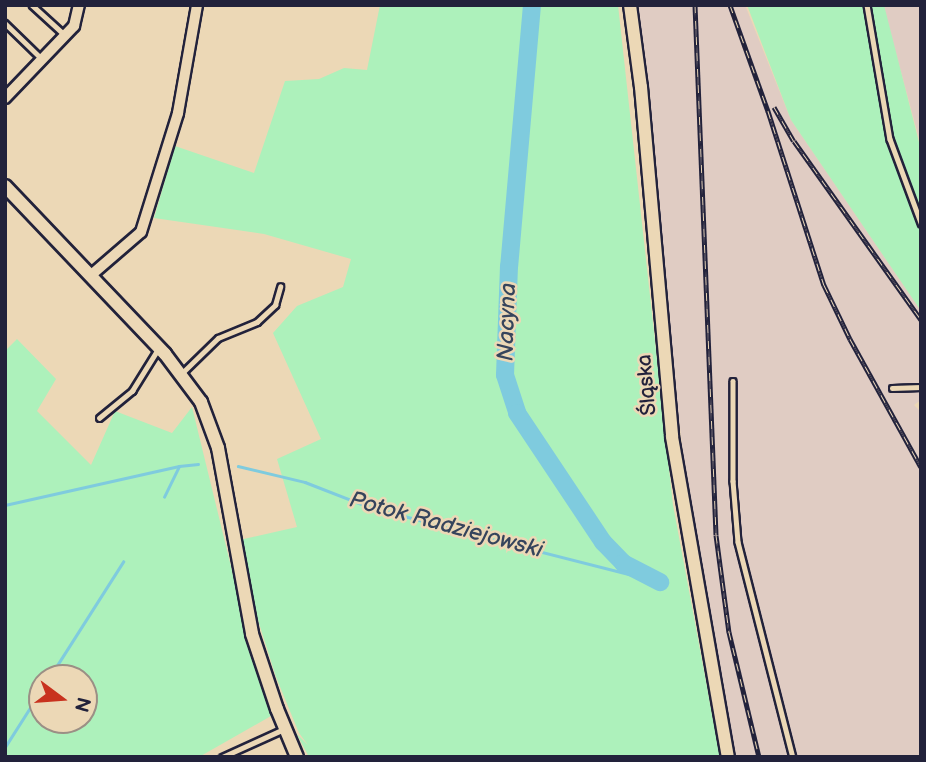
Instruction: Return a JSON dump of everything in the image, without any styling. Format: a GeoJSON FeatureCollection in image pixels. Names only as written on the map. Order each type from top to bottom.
{"type":"FeatureCollection","features":[{"type":"Feature","properties":{"kind":"street"},"geometry":{"type":"LineString","coordinates":[[5,99],[74,26],[79,5]]}},
{"type":"Feature","properties":{"kind":"street"},"geometry":{"type":"LineString","coordinates":[[90,276],[141,232],[178,113],[197,5]]}},
{"type":"Feature","properties":{"kind":"street","name":"Śląska"},"geometry":{"type":"LineString","coordinates":[[630,5],[641,87],[673,446],[728,757]]}},
{"type":"Feature","properties":{"kind":"street"},"geometry":{"type":"LineString","coordinates":[[5,186],[159,348],[201,402],[214,435],[247,618],[285,729],[298,757]]}},
{"type":"Feature","properties":{"kind":"lane"},"geometry":{"type":"LineString","coordinates":[[32,5],[65,35]]}},
{"type":"Feature","properties":{"kind":"lane"},"geometry":{"type":"LineString","coordinates":[[867,5],[890,139],[921,223]]}},
{"type":"Feature","properties":{"kind":"lane"},"geometry":{"type":"LineString","coordinates":[[5,23],[43,60]]}},
{"type":"Feature","properties":{"kind":"lane"},"geometry":{"type":"LineString","coordinates":[[181,374],[218,338],[257,323],[275,305],[280,287]]}},
{"type":"Feature","properties":{"kind":"lane"},"geometry":{"type":"LineString","coordinates":[[99,418],[132,391],[159,348]]}},
{"type":"Feature","properties":{"kind":"lane"},"geometry":{"type":"LineString","coordinates":[[733,381],[733,481],[737,542],[793,757]]}},
{"type":"Feature","properties":{"kind":"lane"},"geometry":{"type":"LineString","coordinates":[[892,388],[921,387]]}},
{"type":"Feature","properties":{"kind":"lane"},"geometry":{"type":"LineString","coordinates":[[222,757],[285,729]]}},
{"type":"Feature","properties":{"kind":"shaded area"},"geometry":{"type":"Polygon","coordinates":[[[634,5],[745,5],[791,120],[921,311],[921,400],[914,405],[921,412],[921,757],[734,757],[688,492],[674,380],[654,150],[634,5]]]}},
{"type":"Feature","properties":{"kind":"shaded area"},"geometry":{"type":"Polygon","coordinates":[[[883,5],[921,5],[921,148],[918,135],[883,5]]]}},
{"type":"Feature","properties":{"kind":"green space"},"geometry":{"type":"Polygon","coordinates":[[[380,5],[618,5],[673,505],[720,757],[309,757],[296,733],[308,745],[299,733],[276,677],[257,617],[239,540],[297,527],[277,459],[321,439],[273,333],[297,306],[343,287],[351,259],[264,234],[154,218],[175,146],[254,173],[285,81],[319,79],[344,68],[367,70],[380,5]]]}},
{"type":"Feature","properties":{"kind":"green space"},"geometry":{"type":"Polygon","coordinates":[[[747,5],[884,5],[921,150],[921,311],[791,120],[747,5]]]}},
{"type":"Feature","properties":{"kind":"green space"},"geometry":{"type":"Polygon","coordinates":[[[17,339],[56,379],[37,411],[91,465],[115,411],[172,433],[192,407],[271,716],[199,757],[5,757],[5,351],[17,339]]]}},
{"type":"Feature","properties":{"kind":"waterway","name":"Nacyna"},"geometry":{"type":"LineString","coordinates":[[532,5],[509,266],[505,375],[517,413],[603,542],[623,563],[660,582]]}},
{"type":"Feature","properties":{"kind":"waterway","name":"Potok Radziejowski"},"geometry":{"type":"LineString","coordinates":[[5,505],[198,464]]}},
{"type":"Feature","properties":{"kind":"waterway"},"geometry":{"type":"LineString","coordinates":[[164,497],[179,466]]}},
{"type":"Feature","properties":{"kind":"waterway","name":"Potok Radziejowski"},"geometry":{"type":"LineString","coordinates":[[238,466],[305,482],[367,506],[656,581]]}},
{"type":"Feature","properties":{"kind":"waterway"},"geometry":{"type":"LineString","coordinates":[[58,664],[123,562]]}},
{"type":"Feature","properties":{"kind":"waterway"},"geometry":{"type":"LineString","coordinates":[[5,747],[28,711]]}},
{"type":"Feature","properties":{"kind":"railway"},"geometry":{"type":"LineString","coordinates":[[695,5],[716,535],[729,632],[759,757]]}},
{"type":"Feature","properties":{"kind":"railway"},"geometry":{"type":"LineString","coordinates":[[730,5],[768,111],[824,285],[850,339],[921,467]]}},
{"type":"Feature","properties":{"kind":"railway"},"geometry":{"type":"LineString","coordinates":[[774,107],[794,141],[921,320]]}}]}
